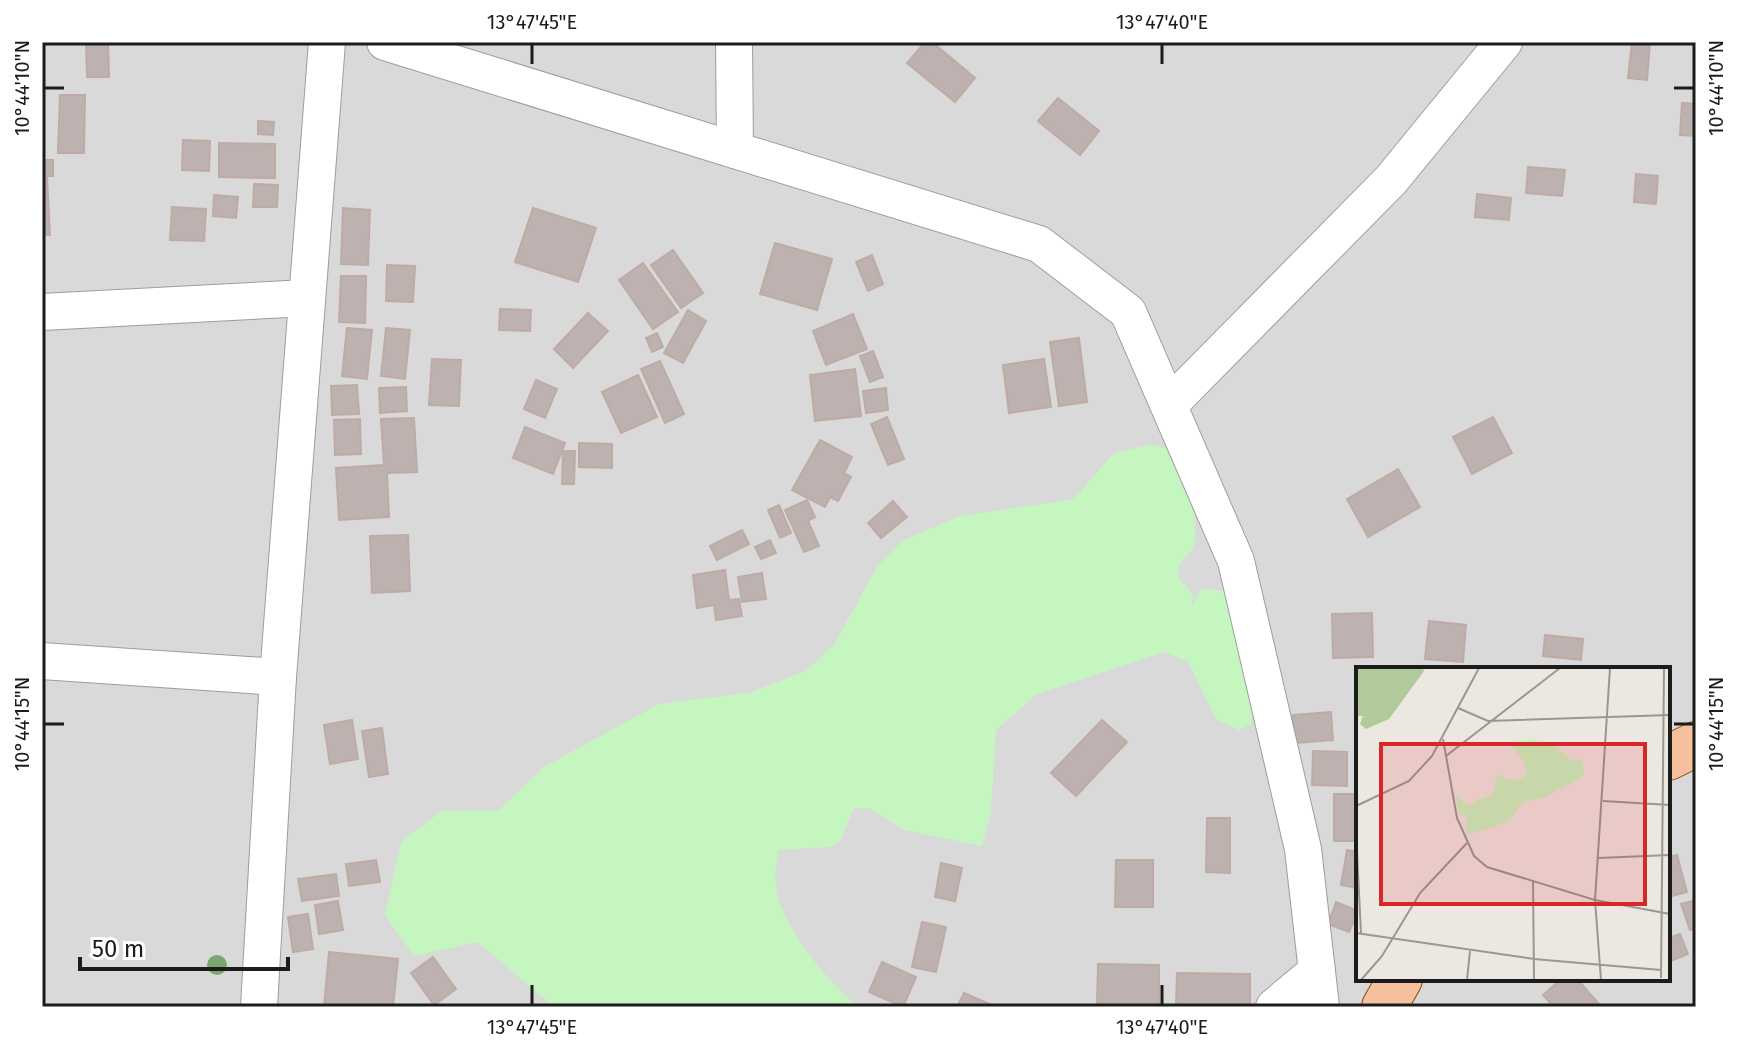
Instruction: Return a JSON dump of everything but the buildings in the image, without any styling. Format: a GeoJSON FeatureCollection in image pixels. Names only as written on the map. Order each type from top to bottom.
{"type":"FeatureCollection","features":[{"type":"Feature","properties":{"kind":"main road"},"geometry":{"type":"LineString","coordinates":[[1670,757],[1696,744]]}},
{"type":"Feature","properties":{"kind":"main road"},"geometry":{"type":"LineString","coordinates":[[1384,1007],[1399,981]]}},
{"type":"Feature","properties":{"kind":"street"},"geometry":{"type":"LineString","coordinates":[[259,1007],[278,677],[327,42]]}},
{"type":"Feature","properties":{"kind":"street"},"geometry":{"type":"LineString","coordinates":[[385,42],[1039,244],[1128,312],[1236,561],[1303,849],[1321,1007]]}},
{"type":"Feature","properties":{"kind":"street"},"geometry":{"type":"LineString","coordinates":[[734,42],[735,150]]}},
{"type":"Feature","properties":{"kind":"street"},"geometry":{"type":"LineString","coordinates":[[1169,405],[1391,180],[1504,42]]}},
{"type":"Feature","properties":{"kind":"street"},"geometry":{"type":"LineString","coordinates":[[42,312],[307,298]]}},
{"type":"Feature","properties":{"kind":"street"},"geometry":{"type":"LineString","coordinates":[[42,661],[278,677]]}},
{"type":"Feature","properties":{"kind":"street"},"geometry":{"type":"LineString","coordinates":[[1274,1007],[1317,971]]}},
{"type":"Feature","properties":{"kind":"shaded area"},"geometry":{"type":"Polygon","coordinates":[[[42,42],[1696,42],[1696,1007],[42,1007],[42,42]]]}},
{"type":"Feature","properties":{"kind":"green space"},"geometry":{"type":"Polygon","coordinates":[[[1150,445],[1174,450],[1189,497],[1195,522],[1194,544],[1180,565],[1178,577],[1193,595],[1192,606],[1201,589],[1226,591],[1239,653],[1256,688],[1251,724],[1239,730],[1216,719],[1188,661],[1164,652],[1037,694],[996,730],[991,810],[982,846],[905,830],[869,808],[854,808],[841,840],[830,847],[778,850],[776,889],[788,921],[808,954],[859,1007],[554,1007],[478,942],[414,956],[385,915],[401,842],[442,811],[499,810],[544,767],[659,704],[748,693],[806,671],[834,645],[877,567],[904,540],[960,516],[1074,499],[1114,453],[1150,445]]]}}]}
